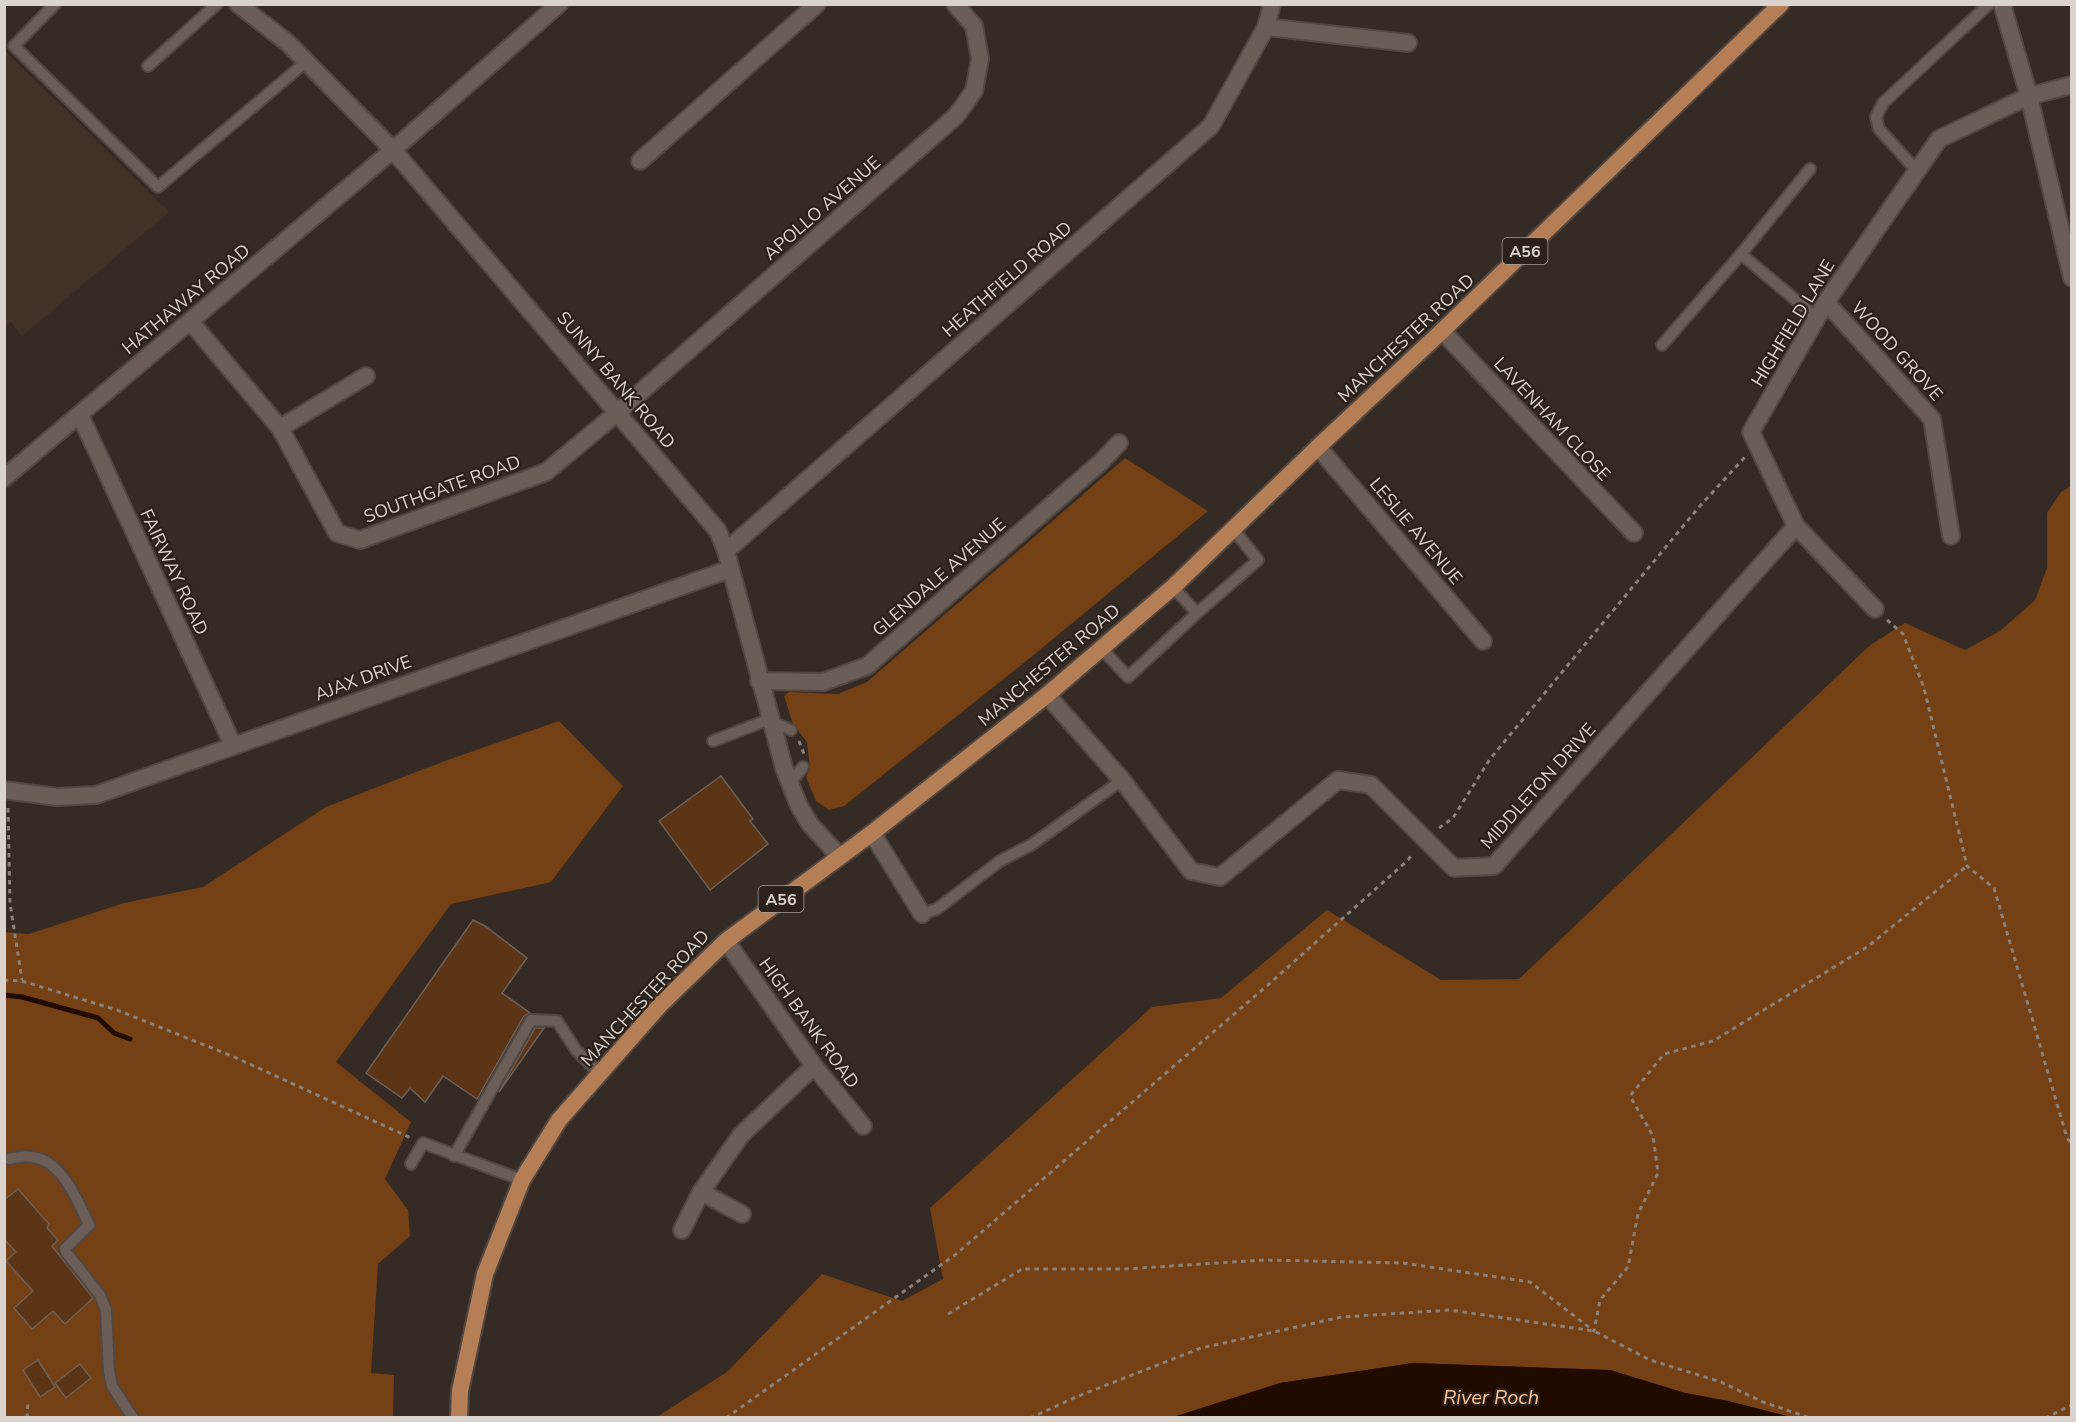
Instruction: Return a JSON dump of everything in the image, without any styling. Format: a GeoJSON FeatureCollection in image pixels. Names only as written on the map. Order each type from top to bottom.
{"type":"FeatureCollection","features":[{"type":"Feature","properties":{"kind":"highway","name":"MANCHESTER ROAD"},"geometry":{"type":"LineString","coordinates":[[459,1418],[460,1391],[486,1274],[522,1179],[559,1120],[661,1004],[726,941],[872,833],[1047,695],[1173,586],[1442,331],[1781,4]]}},
{"type":"Feature","properties":{"kind":"street","name":"SUNNY BANK ROAD"},"geometry":{"type":"LineString","coordinates":[[238,4],[288,43],[393,150],[718,531],[726,551],[759,681],[790,783],[799,806],[810,824],[839,856]]}},
{"type":"Feature","properties":{"kind":"street","name":"HATHAWAY ROAD"},"geometry":{"type":"LineString","coordinates":[[4,478],[393,150],[559,4]]}},
{"type":"Feature","properties":{"kind":"street"},"geometry":{"type":"LineString","coordinates":[[640,160],[817,4]]}},
{"type":"Feature","properties":{"kind":"street","name":"APOLLO AVENUE"},"geometry":{"type":"LineString","coordinates":[[618,412],[956,116],[974,91],[980,59],[974,26],[955,4]]}},
{"type":"Feature","properties":{"kind":"street","name":"HEATHFIELD ROAD"},"geometry":{"type":"LineString","coordinates":[[726,551],[1211,126],[1266,27],[1272,4]]}},
{"type":"Feature","properties":{"kind":"street"},"geometry":{"type":"LineString","coordinates":[[2002,4],[2029,96],[2072,278]]}},
{"type":"Feature","properties":{"kind":"street"},"geometry":{"type":"LineString","coordinates":[[1266,27],[1408,43]]}},
{"type":"Feature","properties":{"kind":"street","name":"HIGHFIELD LANE"},"geometry":{"type":"LineString","coordinates":[[1757,444],[1751,432],[1826,302],[1939,139],[2029,96],[2072,85]]}},
{"type":"Feature","properties":{"kind":"street","name":"WOOD GROVE"},"geometry":{"type":"LineString","coordinates":[[1826,302],[1932,419],[1951,536]]}},
{"type":"Feature","properties":{"kind":"street","name":"SOUTHGATE ROAD"},"geometry":{"type":"LineString","coordinates":[[190,321],[280,428],[337,533],[360,540],[546,472],[618,412]]}},
{"type":"Feature","properties":{"kind":"street","name":"LAVENHAM CLOSE"},"geometry":{"type":"LineString","coordinates":[[1442,331],[1634,533]]}},
{"type":"Feature","properties":{"kind":"street"},"geometry":{"type":"LineString","coordinates":[[280,428],[366,376]]}},
{"type":"Feature","properties":{"kind":"street","name":"FAIRWAY ROAD"},"geometry":{"type":"LineString","coordinates":[[80,416],[232,745]]}},
{"type":"Feature","properties":{"kind":"street","name":"GLENDALE AVENUE"},"geometry":{"type":"LineString","coordinates":[[759,681],[823,682],[867,666],[1102,461],[1119,443]]}},
{"type":"Feature","properties":{"kind":"street"},"geometry":{"type":"LineString","coordinates":[[1757,444],[1796,526],[1875,609]]}},
{"type":"Feature","properties":{"kind":"street","name":"LESLIE AVENUE"},"geometry":{"type":"LineString","coordinates":[[1318,447],[1484,641]]}},
{"type":"Feature","properties":{"kind":"street","name":"MIDDLETON DRIVE"},"geometry":{"type":"LineString","coordinates":[[1047,695],[1122,780],[1191,871],[1220,877],[1338,780],[1371,785],[1454,868],[1494,866],[1796,526]]}},
{"type":"Feature","properties":{"kind":"street","name":"AJAX DRIVE"},"geometry":{"type":"LineString","coordinates":[[6,791],[57,797],[96,795],[730,569]]}},
{"type":"Feature","properties":{"kind":"street"},"geometry":{"type":"LineString","coordinates":[[872,833],[922,914]]}},
{"type":"Feature","properties":{"kind":"street","name":"HIGH BANK ROAD"},"geometry":{"type":"LineString","coordinates":[[726,941],[814,1066],[863,1126]]}},
{"type":"Feature","properties":{"kind":"street"},"geometry":{"type":"LineString","coordinates":[[682,1230],[701,1192],[741,1135],[814,1066]]}},
{"type":"Feature","properties":{"kind":"street"},"geometry":{"type":"LineString","coordinates":[[701,1192],[742,1214]]}},
{"type":"Feature","properties":{"kind":"lane"},"geometry":{"type":"LineString","coordinates":[[55,4],[14,46],[158,187],[307,61]]}},
{"type":"Feature","properties":{"kind":"lane"},"geometry":{"type":"LineString","coordinates":[[148,66],[217,4]]}},
{"type":"Feature","properties":{"kind":"lane"},"geometry":{"type":"LineString","coordinates":[[1917,171],[1879,129],[1876,117],[1883,103],[1989,4]]}},
{"type":"Feature","properties":{"kind":"lane"},"geometry":{"type":"LineString","coordinates":[[1662,345],[1741,254],[1810,169]]}},
{"type":"Feature","properties":{"kind":"lane"},"geometry":{"type":"LineString","coordinates":[[1741,254],[1817,318]]}},
{"type":"Feature","properties":{"kind":"lane"},"geometry":{"type":"LineString","coordinates":[[1102,649],[1128,677],[1258,560],[1233,529]]}},
{"type":"Feature","properties":{"kind":"lane"},"geometry":{"type":"LineString","coordinates":[[1173,586],[1197,613]]}},
{"type":"Feature","properties":{"kind":"lane"},"geometry":{"type":"LineString","coordinates":[[713,741],[771,721],[791,730]]}},
{"type":"Feature","properties":{"kind":"lane"},"geometry":{"type":"LineString","coordinates":[[790,783],[803,767]]}},
{"type":"Feature","properties":{"kind":"lane"},"geometry":{"type":"LineString","coordinates":[[922,914],[938,909],[1000,861],[1031,845],[1122,780]]}},
{"type":"Feature","properties":{"kind":"lane"},"geometry":{"type":"LineString","coordinates":[[454,1156],[531,1020],[557,1021],[576,1050],[600,1074]]}},
{"type":"Feature","properties":{"kind":"lane"},"geometry":{"type":"LineString","coordinates":[[411,1164],[423,1143],[522,1179]]}},
{"type":"Feature","properties":{"kind":"lane"},"geometry":{"type":"LineString","coordinates":[[9,1159],[23,1156],[45,1161],[76,1195],[89,1225],[65,1250],[100,1295],[106,1310],[109,1371],[112,1386],[133,1418]]}},
{"type":"Feature","properties":{"kind":"path"},"geometry":{"type":"LineString","coordinates":[[726,1418],[956,1255],[1408,860],[1424,838],[1453,818],[1490,759],[1699,507],[1757,444]]}},
{"type":"Feature","properties":{"kind":"path"},"geometry":{"type":"LineString","coordinates":[[1875,609],[1903,634],[1924,688],[1967,866],[1994,888],[2067,1138],[2072,1145]]}},
{"type":"Feature","properties":{"kind":"path"},"geometry":{"type":"LineString","coordinates":[[791,730],[802,747],[805,760],[803,767]]}},
{"type":"Feature","properties":{"kind":"path"},"geometry":{"type":"LineString","coordinates":[[6,791],[10,903],[22,981]]}},
{"type":"Feature","properties":{"kind":"path"},"geometry":{"type":"LineString","coordinates":[[1594,1332],[1600,1300],[1628,1268],[1638,1214],[1658,1173],[1653,1136],[1630,1096],[1664,1054],[1713,1041],[1867,947],[1967,866]]}},
{"type":"Feature","properties":{"kind":"path"},"geometry":{"type":"LineString","coordinates":[[4,980],[22,981],[117,1010],[211,1048],[423,1143]]}},
{"type":"Feature","properties":{"kind":"path"},"geometry":{"type":"LineString","coordinates":[[948,1314],[1022,1269],[1125,1269],[1264,1260],[1403,1263],[1530,1282],[1594,1332],[1650,1360],[1721,1382],[1763,1402],[1810,1418]]}},
{"type":"Feature","properties":{"kind":"path"},"geometry":{"type":"LineString","coordinates":[[1030,1418],[1076,1396],[1201,1348],[1342,1317],[1450,1310],[1594,1332]]}},
{"type":"Feature","properties":{"kind":"path"},"geometry":{"type":"LineString","coordinates":[[27,1418],[28,1401]]}},
{"type":"Feature","properties":{"kind":"path"},"geometry":{"type":"LineString","coordinates":[[2045,1418],[2072,1405]]}},
{"type":"Feature","properties":{"kind":"shaded area"},"geometry":{"type":"Polygon","coordinates":[[[5,51],[169,212],[22,336],[11,322],[5,326],[5,51]]]}},
{"type":"Feature","properties":{"kind":"shaded area"},"geometry":{"type":"Polygon","coordinates":[[[1125,458],[1208,511],[1030,658],[844,806],[829,810],[816,801],[806,777],[810,768],[807,742],[793,724],[784,696],[789,692],[838,694],[867,682],[1125,458]]]}},
{"type":"Feature","properties":{"kind":"shaded area"},"geometry":{"type":"Polygon","coordinates":[[[2071,486],[2071,1417],[1791,1417],[1685,1393],[1610,1370],[1413,1363],[1280,1383],[1188,1417],[655,1418],[727,1372],[822,1274],[902,1301],[943,1279],[930,1208],[1152,1007],[1221,998],[1327,910],[1441,980],[1519,979],[1869,646],[1905,623],[1965,650],[2000,631],[2035,600],[2047,568],[2047,513],[2061,492],[2071,486]]]}},
{"type":"Feature","properties":{"kind":"shaded area"},"geometry":{"type":"Polygon","coordinates":[[[559,721],[623,786],[551,882],[451,904],[336,1062],[411,1122],[385,1179],[408,1210],[410,1236],[378,1264],[371,1373],[394,1375],[393,1417],[5,1417],[4,932],[29,934],[124,903],[203,887],[326,807],[442,762],[559,721]]]}},
{"type":"Feature","properties":{"kind":"water","name":"River Roch"},"geometry":{"type":"Polygon","coordinates":[[[1413,1363],[1610,1370],[1685,1393],[1791,1417],[1173,1417],[1280,1383],[1413,1363]]]}},
{"type":"Feature","properties":{"kind":"building"},"geometry":{"type":"Polygon","coordinates":[[[721,776],[753,819],[750,821],[768,844],[710,890],[659,821],[721,776]]]}},
{"type":"Feature","properties":{"kind":"building"},"geometry":{"type":"Polygon","coordinates":[[[473,920],[485,926],[527,958],[502,993],[530,1013],[524,1016],[477,1099],[443,1076],[425,1102],[410,1088],[402,1098],[366,1073],[473,920]]]}},
{"type":"Feature","properties":{"kind":"building"},"geometry":{"type":"Polygon","coordinates":[[[535,1028],[544,1028],[499,1092],[535,1028]]]}},
{"type":"Feature","properties":{"kind":"building"},"geometry":{"type":"Polygon","coordinates":[[[18,1189],[49,1224],[47,1228],[58,1240],[52,1246],[93,1298],[65,1324],[53,1311],[32,1329],[14,1308],[33,1291],[6,1261],[16,1252],[4,1239],[4,1200],[18,1189]]]}},
{"type":"Feature","properties":{"kind":"building"},"geometry":{"type":"Polygon","coordinates":[[[38,1360],[55,1387],[40,1397],[23,1370],[38,1360]]]}},
{"type":"Feature","properties":{"kind":"building"},"geometry":{"type":"Polygon","coordinates":[[[80,1364],[91,1378],[66,1398],[55,1383],[80,1364]]]}},
{"type":"Feature","properties":{"kind":"waterway"},"geometry":{"type":"LineString","coordinates":[[4,995],[22,997],[98,1018],[114,1033],[130,1039]]}}]}
